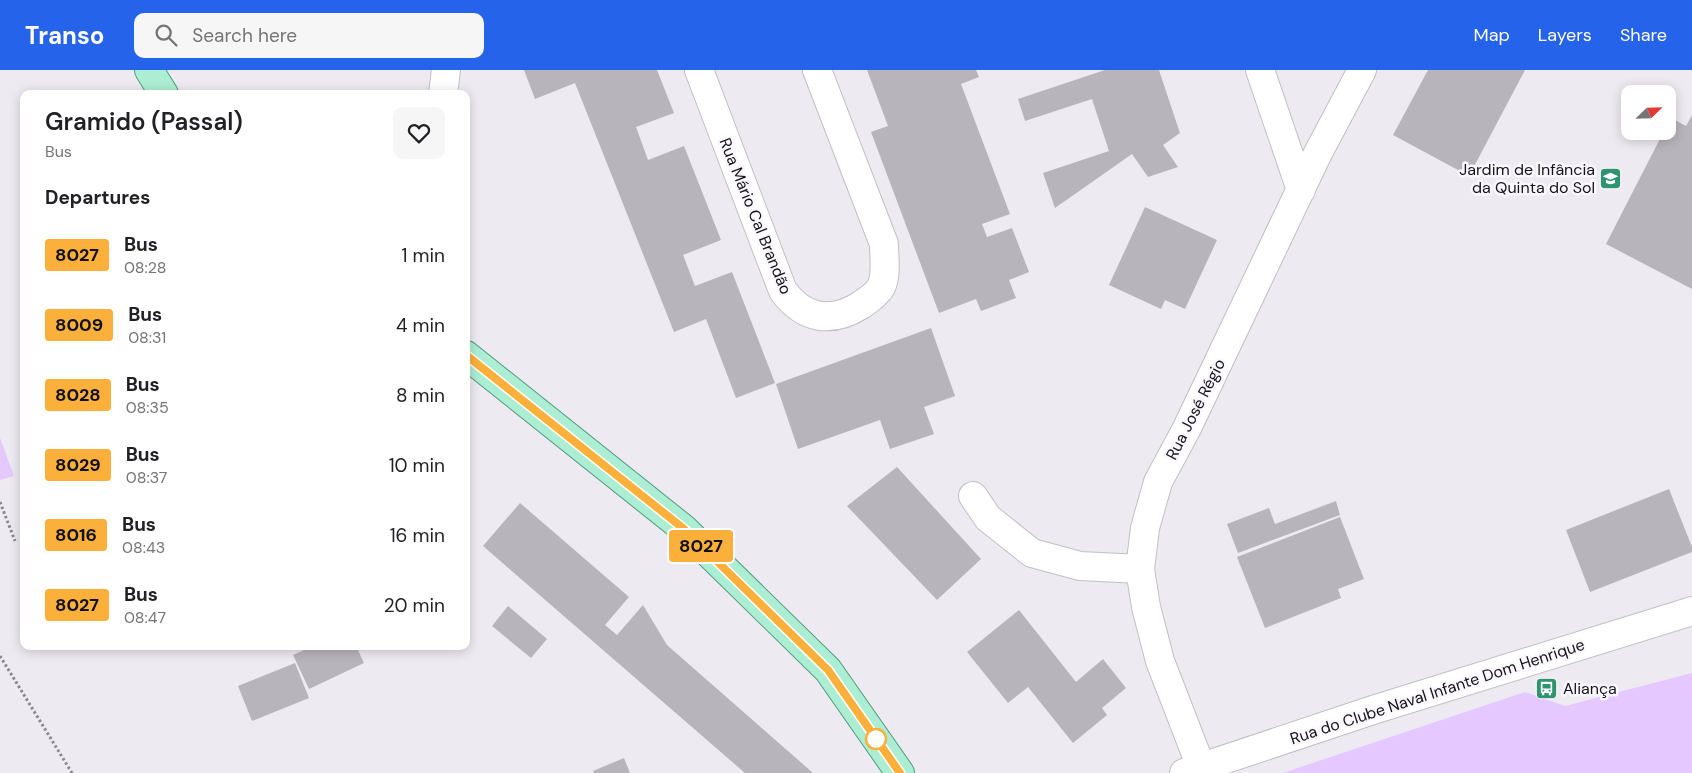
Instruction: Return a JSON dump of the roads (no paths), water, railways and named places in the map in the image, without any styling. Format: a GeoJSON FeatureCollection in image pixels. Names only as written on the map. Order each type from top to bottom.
{"type":"FeatureCollection","features":[{"type":"Feature","properties":{"kind":"main road"},"geometry":{"type":"LineString","coordinates":[[149,70],[162,90]]}},
{"type":"Feature","properties":{"kind":"main road"},"geometry":{"type":"LineString","coordinates":[[470,358],[684,529],[828,670],[900,773]]}},
{"type":"Feature","properties":{"kind":"street"},"geometry":{"type":"LineString","coordinates":[[443,90],[446,70]]}},
{"type":"Feature","properties":{"kind":"street","name":"Rua Mário Cal Brandão"},"geometry":{"type":"LineString","coordinates":[[699,70],[783,291],[793,304],[810,315],[828,316],[846,314],[866,301],[881,287],[884,268],[884,244],[817,70]]}},
{"type":"Feature","properties":{"kind":"street"},"geometry":{"type":"LineString","coordinates":[[1260,70],[1301,190]]}},
{"type":"Feature","properties":{"kind":"street","name":"Rua José Régio"},"geometry":{"type":"LineString","coordinates":[[1192,770],[1160,661],[1140,569],[1145,528],[1158,482],[1187,428],[1301,190],[1362,70]]}},
{"type":"Feature","properties":{"kind":"street"},"geometry":{"type":"LineString","coordinates":[[972,496],[988,518],[1032,553],[1080,566],[1140,569]]}},
{"type":"Feature","properties":{"kind":"street","name":"Rua do Clube Naval Infante Dom Henrique"},"geometry":{"type":"LineString","coordinates":[[1192,770],[1376,708],[1692,611]]}},
{"type":"Feature","properties":{"kind":"place","name":"Jardim de Infância da Quinta do Sol"},"geometry":{"type":"Point","coordinates":[1611,178]}},
{"type":"Feature","properties":{"kind":"place","name":"Aliança"},"geometry":{"type":"Point","coordinates":[1547,688]}}]}
